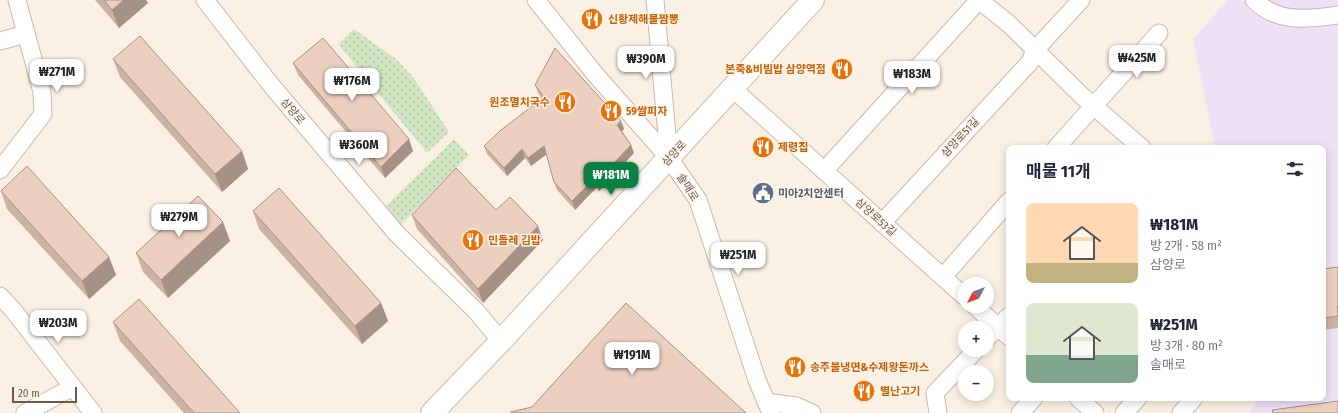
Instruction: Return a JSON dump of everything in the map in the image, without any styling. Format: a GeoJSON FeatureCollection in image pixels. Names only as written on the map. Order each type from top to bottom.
{"type":"FeatureCollection","features":[{"type":"Feature","properties":{"kind":"main road","name":"삼양로"},"geometry":{"type":"LineString","coordinates":[[432,413],[501,341],[814,0]]}},
{"type":"Feature","properties":{"kind":"street"},"geometry":{"type":"LineString","coordinates":[[0,170],[43,114],[42,92],[17,0]]}},
{"type":"Feature","properties":{"kind":"street","name":"삼양로"},"geometry":{"type":"LineString","coordinates":[[204,0],[271,85],[397,234],[476,312],[501,341]]}},
{"type":"Feature","properties":{"kind":"street","name":"솔매로"},"geometry":{"type":"LineString","coordinates":[[536,0],[595,74],[670,158],[698,200],[757,380],[769,407]]}},
{"type":"Feature","properties":{"kind":"street"},"geometry":{"type":"LineString","coordinates":[[655,0],[670,158]]}},
{"type":"Feature","properties":{"kind":"street"},"geometry":{"type":"LineString","coordinates":[[824,171],[979,0],[1009,24],[1093,106],[1138,145]]}},
{"type":"Feature","properties":{"kind":"street","name":"삼양로51길"},"geometry":{"type":"LineString","coordinates":[[882,223],[1030,62],[1035,50],[1081,0]]}},
{"type":"Feature","properties":{"kind":"street"},"geometry":{"type":"LineString","coordinates":[[1254,0],[1259,5],[1286,19],[1338,16]]}},
{"type":"Feature","properties":{"kind":"street"},"geometry":{"type":"LineString","coordinates":[[1059,145],[1159,33]]}},
{"type":"Feature","properties":{"kind":"street"},"geometry":{"type":"LineString","coordinates":[[0,41],[26,34]]}},
{"type":"Feature","properties":{"kind":"street","name":"삼양로53길"},"geometry":{"type":"LineString","coordinates":[[733,89],[958,291]]}},
{"type":"Feature","properties":{"kind":"street"},"geometry":{"type":"LineString","coordinates":[[943,277],[1006,204]]}},
{"type":"Feature","properties":{"kind":"street"},"geometry":{"type":"LineString","coordinates":[[0,296],[13,310],[93,413]]}},
{"type":"Feature","properties":{"kind":"street"},"geometry":{"type":"LineString","coordinates":[[983,313],[1001,329]]}},
{"type":"Feature","properties":{"kind":"street"},"geometry":{"type":"LineString","coordinates":[[938,413],[935,393],[969,357]]}},
{"type":"Feature","properties":{"kind":"street"},"geometry":{"type":"LineString","coordinates":[[25,413],[73,388]]}},
{"type":"Feature","properties":{"kind":"street"},"geometry":{"type":"LineString","coordinates":[[1020,413],[1031,401]]}},
{"type":"Feature","properties":{"kind":"street"},"geometry":{"type":"LineString","coordinates":[[1081,401],[1095,413]]}},
{"type":"Feature","properties":{"kind":"street"},"geometry":{"type":"LineString","coordinates":[[1124,413],[1135,401]]}},
{"type":"Feature","properties":{"kind":"street"},"geometry":{"type":"LineString","coordinates":[[1181,413],[1191,401]]}},
{"type":"Feature","properties":{"kind":"street"},"geometry":{"type":"LineString","coordinates":[[769,407],[796,406],[812,413]]}},
{"type":"Feature","properties":{"kind":"shaded area"},"geometry":{"type":"Polygon","coordinates":[[[1228,0],[1338,0],[1338,413],[1250,413],[1256,401],[1326,401],[1326,145],[1214,145],[1193,39],[1228,0]]]}},
{"type":"Feature","properties":{"kind":"green space"},"geometry":{"type":"Polygon","coordinates":[[[354,29],[396,59],[413,77],[449,132],[427,153],[338,44],[354,29]]]}},
{"type":"Feature","properties":{"kind":"green space"},"geometry":{"type":"Polygon","coordinates":[[[454,139],[469,155],[400,226],[385,207],[454,139]]]}},
{"type":"Feature","properties":{"kind":"building"},"geometry":{"type":"Polygon","coordinates":[[[104,0],[124,0],[112,10],[104,0]]]}},
{"type":"Feature","properties":{"kind":"building"},"geometry":{"type":"Polygon","coordinates":[[[140,36],[242,151],[215,174],[113,59],[140,36]]]}},
{"type":"Feature","properties":{"kind":"building"},"geometry":{"type":"Polygon","coordinates":[[[323,38],[409,139],[381,167],[293,63],[323,38]]]}},
{"type":"Feature","properties":{"kind":"building"},"geometry":{"type":"Polygon","coordinates":[[[555,48],[621,121],[617,125],[631,145],[596,182],[594,179],[572,201],[554,182],[544,146],[528,158],[522,149],[504,168],[484,146],[501,130],[544,97],[535,85],[555,48]]]}},
{"type":"Feature","properties":{"kind":"building"},"geometry":{"type":"Polygon","coordinates":[[[27,166],[109,257],[82,281],[1,191],[27,166]]]}},
{"type":"Feature","properties":{"kind":"building"},"geometry":{"type":"Polygon","coordinates":[[[456,168],[496,210],[510,197],[538,226],[478,289],[412,215],[456,168]]]}},
{"type":"Feature","properties":{"kind":"building"},"geometry":{"type":"Polygon","coordinates":[[[279,188],[381,303],[355,326],[253,211],[279,188]]]}},
{"type":"Feature","properties":{"kind":"building"},"geometry":{"type":"Polygon","coordinates":[[[198,196],[223,222],[161,280],[136,253],[198,196]]]}},
{"type":"Feature","properties":{"kind":"building"},"geometry":{"type":"Polygon","coordinates":[[[1338,267],[1338,316],[1326,318],[1326,269],[1338,267]]]}},
{"type":"Feature","properties":{"kind":"building"},"geometry":{"type":"Polygon","coordinates":[[[139,299],[240,413],[194,413],[113,322],[139,299]]]}},
{"type":"Feature","properties":{"kind":"building"},"geometry":{"type":"Polygon","coordinates":[[[626,303],[746,413],[510,413],[532,407],[626,303]]]}},
{"type":"Feature","properties":{"kind":"building"},"geometry":{"type":"Polygon","coordinates":[[[1338,401],[1338,413],[1273,413],[1272,410],[1338,401]]]}},
{"type":"Feature","properties":{"kind":"place","name":"신황제해물짬뽕"},"geometry":{"type":"Point","coordinates":[592,19]}},
{"type":"Feature","properties":{"kind":"place","name":"본죽&비빔밥 삼양역점"},"geometry":{"type":"Point","coordinates":[842,69]}},
{"type":"Feature","properties":{"kind":"place","name":"원조멸치국수"},"geometry":{"type":"Point","coordinates":[565,102]}},
{"type":"Feature","properties":{"kind":"place","name":"59쌀피자"},"geometry":{"type":"Point","coordinates":[611,111]}},
{"type":"Feature","properties":{"kind":"place","name":"제령집"},"geometry":{"type":"Point","coordinates":[763,147]}},
{"type":"Feature","properties":{"kind":"place","name":"미아2치안센터"},"geometry":{"type":"Point","coordinates":[763,193]}},
{"type":"Feature","properties":{"kind":"place","name":"민들레 김밥"},"geometry":{"type":"Point","coordinates":[473,240]}},
{"type":"Feature","properties":{"kind":"place","name":"송주불냉면&수제왕돈까스"},"geometry":{"type":"Point","coordinates":[795,367]}},
{"type":"Feature","properties":{"kind":"place","name":"별난고기"},"geometry":{"type":"Point","coordinates":[864,391]}}]}
